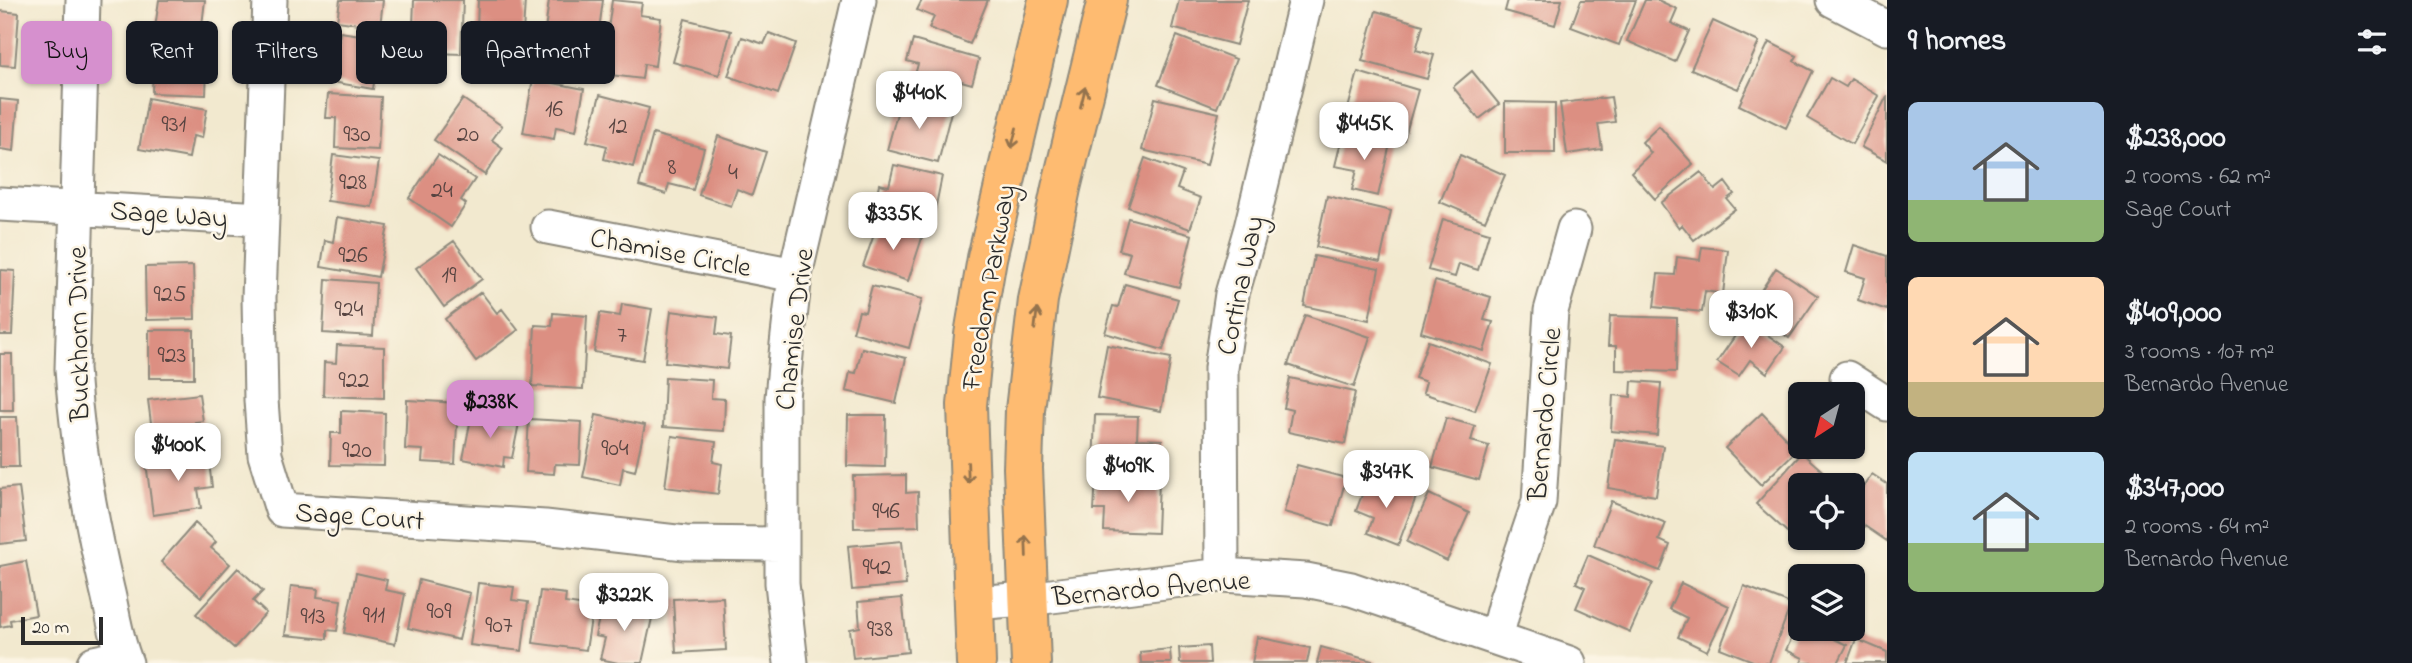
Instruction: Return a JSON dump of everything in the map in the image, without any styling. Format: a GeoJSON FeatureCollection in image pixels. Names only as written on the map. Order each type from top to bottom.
{"type":"FeatureCollection","features":[{"type":"Feature","properties":{"kind":"main road","name":"Freedom Parkway"},"geometry":{"type":"LineString","coordinates":[[975,663],[967,405],[974,335],[986,258],[1048,0]]}},
{"type":"Feature","properties":{"kind":"main road","name":"Freedom Parkway"},"geometry":{"type":"LineString","coordinates":[[1031,663],[1023,468],[1025,410],[1038,300],[1061,188],[1107,0]]}},
{"type":"Feature","properties":{"kind":"street","name":"Buckhorn Drive"},"geometry":{"type":"LineString","coordinates":[[83,0],[72,369],[76,422],[114,661]]}},
{"type":"Feature","properties":{"kind":"street","name":"Sage Court"},"geometry":{"type":"LineString","coordinates":[[270,0],[262,219],[261,400],[265,454],[282,510],[545,527],[685,543],[781,544]]}},
{"type":"Feature","properties":{"kind":"street","name":"Chamise Drive"},"geometry":{"type":"LineString","coordinates":[[791,663],[782,583],[782,398],[794,275],[859,0]]}},
{"type":"Feature","properties":{"kind":"street","name":"Cortina Way"},"geometry":{"type":"LineString","coordinates":[[1222,575],[1221,368],[1231,294],[1251,228],[1307,0]]}},
{"type":"Feature","properties":{"kind":"street"},"geometry":{"type":"LineString","coordinates":[[1833,0],[1887,28]]}},
{"type":"Feature","properties":{"kind":"street","name":"Sage Way"},"geometry":{"type":"LineString","coordinates":[[0,204],[262,219]]}},
{"type":"Feature","properties":{"kind":"street","name":"Chamise Circle"},"geometry":{"type":"LineString","coordinates":[[548,226],[794,275]]}},
{"type":"Feature","properties":{"kind":"street","name":"Bernardo Circle"},"geometry":{"type":"LineString","coordinates":[[1496,638],[1506,599],[1539,502],[1551,311],[1574,229]]}},
{"type":"Feature","properties":{"kind":"street"},"geometry":{"type":"LineString","coordinates":[[1847,378],[1887,404]]}},
{"type":"Feature","properties":{"kind":"street","name":"Bernardo Avenue"},"geometry":{"type":"LineString","coordinates":[[973,603],[1222,575],[1306,580],[1351,589],[1569,663]]}},
{"type":"Feature","properties":{"kind":"building"},"geometry":{"type":"Polygon","coordinates":[[[159,0],[205,0],[203,21],[156,21],[159,0]]]}},
{"type":"Feature","properties":{"kind":"building"},"geometry":{"type":"Polygon","coordinates":[[[340,0],[383,0],[381,21],[356,21],[356,24],[337,21],[340,0]]]}},
{"type":"Feature","properties":{"kind":"building"},"geometry":{"type":"Polygon","coordinates":[[[414,0],[463,0],[461,54],[447,53],[447,21],[413,21],[414,0]]]}},
{"type":"Feature","properties":{"kind":"building"},"geometry":{"type":"Polygon","coordinates":[[[478,0],[525,0],[524,21],[477,21],[478,0]]]}},
{"type":"Feature","properties":{"kind":"building"},"geometry":{"type":"Polygon","coordinates":[[[549,0],[603,0],[600,21],[546,21],[549,0]]]}},
{"type":"Feature","properties":{"kind":"building"},"geometry":{"type":"Polygon","coordinates":[[[612,0],[642,3],[640,15],[661,18],[655,66],[644,64],[642,79],[615,76],[615,21],[609,21],[612,0]]]}},
{"type":"Feature","properties":{"kind":"building"},"geometry":{"type":"Polygon","coordinates":[[[922,0],[988,0],[970,44],[929,28],[934,17],[917,10],[922,0]]]}},
{"type":"Feature","properties":{"kind":"building"},"geometry":{"type":"Polygon","coordinates":[[[1179,0],[1248,0],[1236,45],[1172,28],[1179,0]]]}},
{"type":"Feature","properties":{"kind":"building"},"geometry":{"type":"Polygon","coordinates":[[[1508,0],[1562,0],[1555,25],[1505,11],[1508,0]]]}},
{"type":"Feature","properties":{"kind":"building"},"geometry":{"type":"Polygon","coordinates":[[[1581,0],[1636,0],[1619,45],[1571,27],[1581,0]]]}},
{"type":"Feature","properties":{"kind":"building"},"geometry":{"type":"Polygon","coordinates":[[[1645,0],[1658,0],[1677,9],[1671,23],[1689,31],[1675,62],[1627,41],[1645,0]]]}},
{"type":"Feature","properties":{"kind":"building"},"geometry":{"type":"Polygon","coordinates":[[[0,11],[19,13],[15,66],[0,65],[0,11]]]}},
{"type":"Feature","properties":{"kind":"building"},"geometry":{"type":"Polygon","coordinates":[[[1376,11],[1423,25],[1416,50],[1434,55],[1427,79],[1362,61],[1376,11]]]}},
{"type":"Feature","properties":{"kind":"building"},"geometry":{"type":"Polygon","coordinates":[[[685,19],[731,31],[719,75],[673,62],[685,19]]]}},
{"type":"Feature","properties":{"kind":"building"},"geometry":{"type":"Polygon","coordinates":[[[1713,21],[1759,42],[1738,89],[1691,69],[1713,21]]]}},
{"type":"Feature","properties":{"kind":"building"},"geometry":{"type":"Polygon","coordinates":[[[342,32],[356,34],[356,84],[374,84],[373,89],[342,84],[342,32]]]}},
{"type":"Feature","properties":{"kind":"building"},"geometry":{"type":"Polygon","coordinates":[[[769,33],[796,43],[778,94],[728,76],[742,37],[764,44],[769,33]]]}},
{"type":"Feature","properties":{"kind":"building"},"geometry":{"type":"Polygon","coordinates":[[[1177,36],[1236,59],[1217,108],[1158,85],[1177,36]]]}},
{"type":"Feature","properties":{"kind":"building"},"geometry":{"type":"Polygon","coordinates":[[[913,40],[979,59],[972,84],[958,80],[952,104],[910,93],[918,64],[907,61],[913,40]]]}},
{"type":"Feature","properties":{"kind":"building"},"geometry":{"type":"Polygon","coordinates":[[[1769,42],[1797,56],[1794,61],[1813,71],[1786,128],[1739,105],[1769,42]]]}},
{"type":"Feature","properties":{"kind":"building"},"geometry":{"type":"Polygon","coordinates":[[[1472,71],[1499,104],[1479,119],[1453,87],[1472,71]]]}},
{"type":"Feature","properties":{"kind":"building"},"geometry":{"type":"Polygon","coordinates":[[[1358,72],[1418,90],[1404,140],[1344,123],[1358,72]]]}},
{"type":"Feature","properties":{"kind":"building"},"geometry":{"type":"Polygon","coordinates":[[[1830,78],[1846,87],[1851,79],[1879,96],[1852,144],[1807,118],[1830,78]]]}},
{"type":"Feature","properties":{"kind":"building"},"geometry":{"type":"Polygon","coordinates":[[[152,84],[206,84],[206,95],[152,93],[152,84]]]}},
{"type":"Feature","properties":{"kind":"building"},"geometry":{"type":"Polygon","coordinates":[[[532,84],[558,84],[584,89],[576,131],[556,127],[554,139],[523,133],[532,84]]]}},
{"type":"Feature","properties":{"kind":"building"},"geometry":{"type":"Polygon","coordinates":[[[328,94],[381,97],[378,150],[335,148],[336,118],[326,118],[328,94]]]}},
{"type":"Feature","properties":{"kind":"building"},"geometry":{"type":"Polygon","coordinates":[[[600,95],[649,108],[633,167],[604,159],[607,146],[587,141],[600,95]]]}},
{"type":"Feature","properties":{"kind":"building"},"geometry":{"type":"Polygon","coordinates":[[[1887,96],[1887,161],[1861,147],[1887,96]]]}},
{"type":"Feature","properties":{"kind":"building"},"geometry":{"type":"Polygon","coordinates":[[[1611,97],[1615,122],[1598,124],[1602,149],[1567,154],[1560,103],[1611,97]]]}},
{"type":"Feature","properties":{"kind":"building"},"geometry":{"type":"Polygon","coordinates":[[[148,98],[207,109],[202,138],[193,136],[189,158],[139,149],[148,98]]]}},
{"type":"Feature","properties":{"kind":"building"},"geometry":{"type":"Polygon","coordinates":[[[1155,98],[1219,113],[1207,165],[1142,150],[1155,98]]]}},
{"type":"Feature","properties":{"kind":"building"},"geometry":{"type":"Polygon","coordinates":[[[0,99],[18,101],[14,151],[0,149],[0,99]]]}},
{"type":"Feature","properties":{"kind":"building"},"geometry":{"type":"Polygon","coordinates":[[[463,99],[502,126],[492,140],[503,148],[485,175],[434,140],[463,99]]]}},
{"type":"Feature","properties":{"kind":"building"},"geometry":{"type":"Polygon","coordinates":[[[901,99],[951,112],[938,163],[887,150],[901,99]]]}},
{"type":"Feature","properties":{"kind":"building"},"geometry":{"type":"Polygon","coordinates":[[[1505,102],[1555,103],[1555,153],[1505,153],[1505,102]]]}},
{"type":"Feature","properties":{"kind":"building"},"geometry":{"type":"Polygon","coordinates":[[[1659,126],[1693,164],[1655,199],[1631,172],[1651,153],[1642,142],[1659,126]]]}},
{"type":"Feature","properties":{"kind":"building"},"geometry":{"type":"Polygon","coordinates":[[[1343,133],[1390,144],[1378,196],[1352,190],[1357,170],[1335,166],[1343,133]]]}},
{"type":"Feature","properties":{"kind":"building"},"geometry":{"type":"Polygon","coordinates":[[[653,134],[704,148],[693,190],[669,184],[666,194],[639,186],[653,134]]]}},
{"type":"Feature","properties":{"kind":"building"},"geometry":{"type":"Polygon","coordinates":[[[718,136],[766,152],[752,195],[737,189],[731,206],[699,195],[718,136]]]}},
{"type":"Feature","properties":{"kind":"building"},"geometry":{"type":"Polygon","coordinates":[[[333,155],[379,161],[372,207],[327,201],[333,155]]]}},
{"type":"Feature","properties":{"kind":"building"},"geometry":{"type":"Polygon","coordinates":[[[438,155],[475,179],[461,200],[466,204],[451,227],[409,198],[438,155]]]}},
{"type":"Feature","properties":{"kind":"building"},"geometry":{"type":"Polygon","coordinates":[[[1460,155],[1505,175],[1485,221],[1440,202],[1460,155]]]}},
{"type":"Feature","properties":{"kind":"building"},"geometry":{"type":"Polygon","coordinates":[[[1145,158],[1183,172],[1177,189],[1201,198],[1190,229],[1128,207],[1145,158]]]}},
{"type":"Feature","properties":{"kind":"building"},"geometry":{"type":"Polygon","coordinates":[[[894,165],[942,176],[932,225],[873,212],[879,184],[889,186],[894,165]]]}},
{"type":"Feature","properties":{"kind":"building"},"geometry":{"type":"Polygon","coordinates":[[[1701,172],[1715,190],[1725,182],[1734,194],[1727,199],[1735,209],[1694,240],[1682,225],[1679,228],[1661,203],[1701,172]]]}},
{"type":"Feature","properties":{"kind":"building"},"geometry":{"type":"Polygon","coordinates":[[[1327,196],[1391,211],[1380,262],[1316,247],[1327,196]]]}},
{"type":"Feature","properties":{"kind":"building"},"geometry":{"type":"Polygon","coordinates":[[[337,217],[388,226],[378,277],[321,267],[325,240],[333,242],[337,217]]]}},
{"type":"Feature","properties":{"kind":"building"},"geometry":{"type":"Polygon","coordinates":[[[1128,218],[1192,235],[1179,287],[1124,273],[1130,253],[1119,250],[1128,218]]]}},
{"type":"Feature","properties":{"kind":"building"},"geometry":{"type":"Polygon","coordinates":[[[1443,219],[1489,233],[1478,270],[1459,264],[1455,277],[1428,270],[1443,219]]]}},
{"type":"Feature","properties":{"kind":"building"},"geometry":{"type":"Polygon","coordinates":[[[878,223],[922,238],[908,281],[863,266],[878,223]]]}},
{"type":"Feature","properties":{"kind":"building"},"geometry":{"type":"Polygon","coordinates":[[[454,241],[482,279],[444,307],[416,268],[454,241]]]}},
{"type":"Feature","properties":{"kind":"building"},"geometry":{"type":"Polygon","coordinates":[[[1854,245],[1887,256],[1887,310],[1858,300],[1865,278],[1846,272],[1854,245]]]}},
{"type":"Feature","properties":{"kind":"building"},"geometry":{"type":"Polygon","coordinates":[[[1702,247],[1728,250],[1723,294],[1705,291],[1702,312],[1654,307],[1658,274],[1675,275],[1677,257],[1700,260],[1702,247]]]}},
{"type":"Feature","properties":{"kind":"building"},"geometry":{"type":"Polygon","coordinates":[[[1314,256],[1379,269],[1369,320],[1304,306],[1314,256]]]}},
{"type":"Feature","properties":{"kind":"building"},"geometry":{"type":"Polygon","coordinates":[[[193,266],[195,319],[146,320],[145,267],[193,266]]]}},
{"type":"Feature","properties":{"kind":"building"},"geometry":{"type":"Polygon","coordinates":[[[1776,268],[1818,296],[1789,338],[1748,310],[1776,268]]]}},
{"type":"Feature","properties":{"kind":"building"},"geometry":{"type":"Polygon","coordinates":[[[0,270],[15,271],[12,335],[0,335],[0,270]]]}},
{"type":"Feature","properties":{"kind":"building"},"geometry":{"type":"Polygon","coordinates":[[[326,279],[376,283],[373,336],[323,333],[326,279]]]}},
{"type":"Feature","properties":{"kind":"building"},"geometry":{"type":"Polygon","coordinates":[[[1435,281],[1491,297],[1484,320],[1493,322],[1484,351],[1421,332],[1435,281]]]}},
{"type":"Feature","properties":{"kind":"building"},"geometry":{"type":"Polygon","coordinates":[[[1125,284],[1178,299],[1163,350],[1105,333],[1113,306],[1118,307],[1125,284]]]}},
{"type":"Feature","properties":{"kind":"building"},"geometry":{"type":"Polygon","coordinates":[[[872,286],[922,299],[909,348],[853,332],[859,311],[865,312],[872,286]]]}},
{"type":"Feature","properties":{"kind":"building"},"geometry":{"type":"Polygon","coordinates":[[[481,292],[497,313],[502,309],[518,330],[476,361],[445,319],[481,292]]]}},
{"type":"Feature","properties":{"kind":"building"},"geometry":{"type":"Polygon","coordinates":[[[622,304],[652,309],[643,360],[594,352],[600,313],[620,316],[622,304]]]}},
{"type":"Feature","properties":{"kind":"building"},"geometry":{"type":"Polygon","coordinates":[[[671,311],[718,317],[716,334],[731,336],[727,369],[665,362],[671,311]]]}},
{"type":"Feature","properties":{"kind":"building"},"geometry":{"type":"Polygon","coordinates":[[[553,313],[587,316],[583,389],[532,386],[535,325],[552,326],[553,313]]]}},
{"type":"Feature","properties":{"kind":"building"},"geometry":{"type":"Polygon","coordinates":[[[1305,315],[1370,337],[1354,387],[1288,365],[1305,315]]]}},
{"type":"Feature","properties":{"kind":"building"},"geometry":{"type":"Polygon","coordinates":[[[1610,316],[1677,318],[1676,372],[1616,370],[1616,346],[1608,346],[1610,316]]]}},
{"type":"Feature","properties":{"kind":"building"},"geometry":{"type":"Polygon","coordinates":[[[1746,320],[1785,347],[1767,373],[1750,360],[1739,376],[1717,362],[1746,320]]]}},
{"type":"Feature","properties":{"kind":"building"},"geometry":{"type":"Polygon","coordinates":[[[149,330],[194,330],[194,378],[149,378],[149,330]]]}},
{"type":"Feature","properties":{"kind":"building"},"geometry":{"type":"Polygon","coordinates":[[[1428,341],[1492,364],[1475,411],[1423,393],[1426,382],[1415,378],[1428,341]]]}},
{"type":"Feature","properties":{"kind":"building"},"geometry":{"type":"Polygon","coordinates":[[[337,345],[384,347],[384,398],[323,396],[324,362],[336,363],[337,345]]]}},
{"type":"Feature","properties":{"kind":"building"},"geometry":{"type":"Polygon","coordinates":[[[1107,345],[1171,358],[1161,411],[1097,398],[1107,345]]]}},
{"type":"Feature","properties":{"kind":"building"},"geometry":{"type":"Polygon","coordinates":[[[862,348],[906,358],[896,403],[846,391],[850,372],[856,373],[862,348]]]}},
{"type":"Feature","properties":{"kind":"building"},"geometry":{"type":"Polygon","coordinates":[[[0,354],[12,354],[13,410],[0,410],[0,354]]]}},
{"type":"Feature","properties":{"kind":"building"},"geometry":{"type":"Polygon","coordinates":[[[665,377],[712,380],[711,398],[725,399],[724,431],[663,427],[665,377]]]}},
{"type":"Feature","properties":{"kind":"building"},"geometry":{"type":"Polygon","coordinates":[[[1290,378],[1355,392],[1345,444],[1288,432],[1292,410],[1284,408],[1290,378]]]}},
{"type":"Feature","properties":{"kind":"building"},"geometry":{"type":"Polygon","coordinates":[[[1632,381],[1661,383],[1657,435],[1611,431],[1613,395],[1631,397],[1632,381]]]}},
{"type":"Feature","properties":{"kind":"building"},"geometry":{"type":"Polygon","coordinates":[[[199,394],[203,421],[195,422],[198,448],[155,453],[148,400],[199,394]]]}},
{"type":"Feature","properties":{"kind":"building"},"geometry":{"type":"Polygon","coordinates":[[[407,400],[458,403],[455,464],[422,462],[423,450],[405,449],[407,400]]]}},
{"type":"Feature","properties":{"kind":"building"},"geometry":{"type":"Polygon","coordinates":[[[341,411],[385,413],[384,466],[330,465],[331,433],[341,433],[341,411]]]}},
{"type":"Feature","properties":{"kind":"building"},"geometry":{"type":"Polygon","coordinates":[[[472,413],[519,423],[512,458],[504,457],[503,467],[463,459],[472,413]]]}},
{"type":"Feature","properties":{"kind":"building"},"geometry":{"type":"Polygon","coordinates":[[[1762,413],[1788,440],[1788,459],[1761,485],[1725,448],[1762,413]]]}},
{"type":"Feature","properties":{"kind":"building"},"geometry":{"type":"Polygon","coordinates":[[[596,415],[645,425],[635,471],[623,468],[620,485],[583,477],[596,415]]]}},
{"type":"Feature","properties":{"kind":"building"},"geometry":{"type":"Polygon","coordinates":[[[848,415],[886,415],[885,467],[847,466],[848,415]]]}},
{"type":"Feature","properties":{"kind":"building"},"geometry":{"type":"Polygon","coordinates":[[[1095,415],[1138,416],[1137,439],[1162,440],[1160,471],[1093,469],[1095,415]]]}},
{"type":"Feature","properties":{"kind":"building"},"geometry":{"type":"Polygon","coordinates":[[[0,417],[17,417],[19,467],[0,467],[0,417]]]}},
{"type":"Feature","properties":{"kind":"building"},"geometry":{"type":"Polygon","coordinates":[[[1446,418],[1475,426],[1471,441],[1489,446],[1479,480],[1432,467],[1446,418]]]}},
{"type":"Feature","properties":{"kind":"building"},"geometry":{"type":"Polygon","coordinates":[[[529,419],[582,422],[580,465],[555,464],[554,474],[526,472],[529,419]]]}},
{"type":"Feature","properties":{"kind":"building"},"geometry":{"type":"Polygon","coordinates":[[[672,436],[716,442],[713,462],[722,464],[718,494],[665,487],[672,436]]]}},
{"type":"Feature","properties":{"kind":"building"},"geometry":{"type":"Polygon","coordinates":[[[1615,439],[1663,446],[1656,496],[1608,488],[1615,439]]]}},
{"type":"Feature","properties":{"kind":"building"},"geometry":{"type":"Polygon","coordinates":[[[208,454],[212,487],[198,489],[201,508],[153,515],[146,463],[208,454]]]}},
{"type":"Feature","properties":{"kind":"building"},"geometry":{"type":"Polygon","coordinates":[[[1797,459],[1809,459],[1825,473],[1788,473],[1788,533],[1756,504],[1797,459]]]}},
{"type":"Feature","properties":{"kind":"building"},"geometry":{"type":"Polygon","coordinates":[[[1297,465],[1346,478],[1333,526],[1284,512],[1297,465]]]}},
{"type":"Feature","properties":{"kind":"building"},"geometry":{"type":"Polygon","coordinates":[[[1872,474],[1887,484],[1887,541],[1865,526],[1865,484],[1872,474]]]}},
{"type":"Feature","properties":{"kind":"building"},"geometry":{"type":"Polygon","coordinates":[[[906,475],[906,493],[918,492],[919,526],[854,528],[853,476],[906,475]]]}},
{"type":"Feature","properties":{"kind":"building"},"geometry":{"type":"Polygon","coordinates":[[[1096,477],[1159,480],[1157,533],[1104,531],[1105,510],[1094,510],[1096,477]]]}},
{"type":"Feature","properties":{"kind":"building"},"geometry":{"type":"Polygon","coordinates":[[[1368,479],[1416,497],[1398,545],[1368,533],[1373,518],[1356,511],[1368,479]]]}},
{"type":"Feature","properties":{"kind":"building"},"geometry":{"type":"Polygon","coordinates":[[[19,487],[26,541],[0,544],[0,489],[19,487]]]}},
{"type":"Feature","properties":{"kind":"building"},"geometry":{"type":"Polygon","coordinates":[[[1429,494],[1469,513],[1447,561],[1407,542],[1429,494]]]}},
{"type":"Feature","properties":{"kind":"building"},"geometry":{"type":"Polygon","coordinates":[[[1611,501],[1666,523],[1659,540],[1670,545],[1660,571],[1594,545],[1611,501]]]}},
{"type":"Feature","properties":{"kind":"building"},"geometry":{"type":"Polygon","coordinates":[[[195,523],[216,542],[211,548],[230,564],[201,597],[161,562],[195,523]]]}},
{"type":"Feature","properties":{"kind":"building"},"geometry":{"type":"Polygon","coordinates":[[[902,541],[906,585],[852,590],[848,546],[902,541]]]}},
{"type":"Feature","properties":{"kind":"building"},"geometry":{"type":"Polygon","coordinates":[[[1588,555],[1652,583],[1630,632],[1576,608],[1585,587],[1576,583],[1588,555]]]}},
{"type":"Feature","properties":{"kind":"building"},"geometry":{"type":"Polygon","coordinates":[[[26,561],[36,615],[10,620],[11,625],[0,627],[0,566],[26,561]]]}},
{"type":"Feature","properties":{"kind":"building"},"geometry":{"type":"Polygon","coordinates":[[[238,568],[263,591],[253,601],[266,613],[234,648],[196,614],[238,568]]]}},
{"type":"Feature","properties":{"kind":"building"},"geometry":{"type":"Polygon","coordinates":[[[356,573],[387,580],[385,590],[405,594],[395,644],[344,633],[356,573]]]}},
{"type":"Feature","properties":{"kind":"building"},"geometry":{"type":"Polygon","coordinates":[[[419,580],[470,593],[459,640],[408,628],[419,580]]]}},
{"type":"Feature","properties":{"kind":"building"},"geometry":{"type":"Polygon","coordinates":[[[478,583],[514,587],[512,600],[528,602],[522,651],[470,645],[478,583]]]}},
{"type":"Feature","properties":{"kind":"building"},"geometry":{"type":"Polygon","coordinates":[[[1681,583],[1729,606],[1707,651],[1678,637],[1687,618],[1669,609],[1681,583]]]}},
{"type":"Feature","properties":{"kind":"building"},"geometry":{"type":"Polygon","coordinates":[[[291,586],[318,589],[317,597],[341,600],[337,631],[327,630],[327,639],[285,635],[291,586]]]}},
{"type":"Feature","properties":{"kind":"building"},"geometry":{"type":"Polygon","coordinates":[[[1744,586],[1788,603],[1788,612],[1769,663],[1758,663],[1720,648],[1744,586]]]}},
{"type":"Feature","properties":{"kind":"building"},"geometry":{"type":"Polygon","coordinates":[[[540,591],[566,594],[565,603],[593,607],[586,650],[533,643],[540,591]]]}},
{"type":"Feature","properties":{"kind":"building"},"geometry":{"type":"Polygon","coordinates":[[[723,597],[726,650],[676,653],[673,599],[723,597]]]}},
{"type":"Feature","properties":{"kind":"building"},"geometry":{"type":"Polygon","coordinates":[[[902,598],[908,652],[853,658],[850,629],[860,627],[858,602],[902,598]]]}},
{"type":"Feature","properties":{"kind":"building"},"geometry":{"type":"Polygon","coordinates":[[[625,603],[654,609],[642,663],[618,663],[600,659],[605,638],[595,636],[602,605],[623,610],[625,603]]]}},
{"type":"Feature","properties":{"kind":"building"},"geometry":{"type":"Polygon","coordinates":[[[1257,637],[1310,648],[1307,663],[1252,663],[1257,637]]]}},
{"type":"Feature","properties":{"kind":"building"},"geometry":{"type":"Polygon","coordinates":[[[1790,641],[1839,641],[1847,645],[1838,663],[1801,663],[1803,658],[1786,650],[1790,641]]]}},
{"type":"Feature","properties":{"kind":"building"},"geometry":{"type":"Polygon","coordinates":[[[1855,641],[1887,652],[1887,663],[1847,663],[1855,641]]]}},
{"type":"Feature","properties":{"kind":"building"},"geometry":{"type":"Polygon","coordinates":[[[1209,646],[1210,663],[1180,663],[1179,648],[1209,646]]]}},
{"type":"Feature","properties":{"kind":"building"},"geometry":{"type":"Polygon","coordinates":[[[1321,647],[1376,662],[1376,663],[1317,663],[1321,647]]]}},
{"type":"Feature","properties":{"kind":"building"},"geometry":{"type":"Polygon","coordinates":[[[1170,649],[1171,663],[1141,663],[1140,652],[1170,649]]]}}]}
